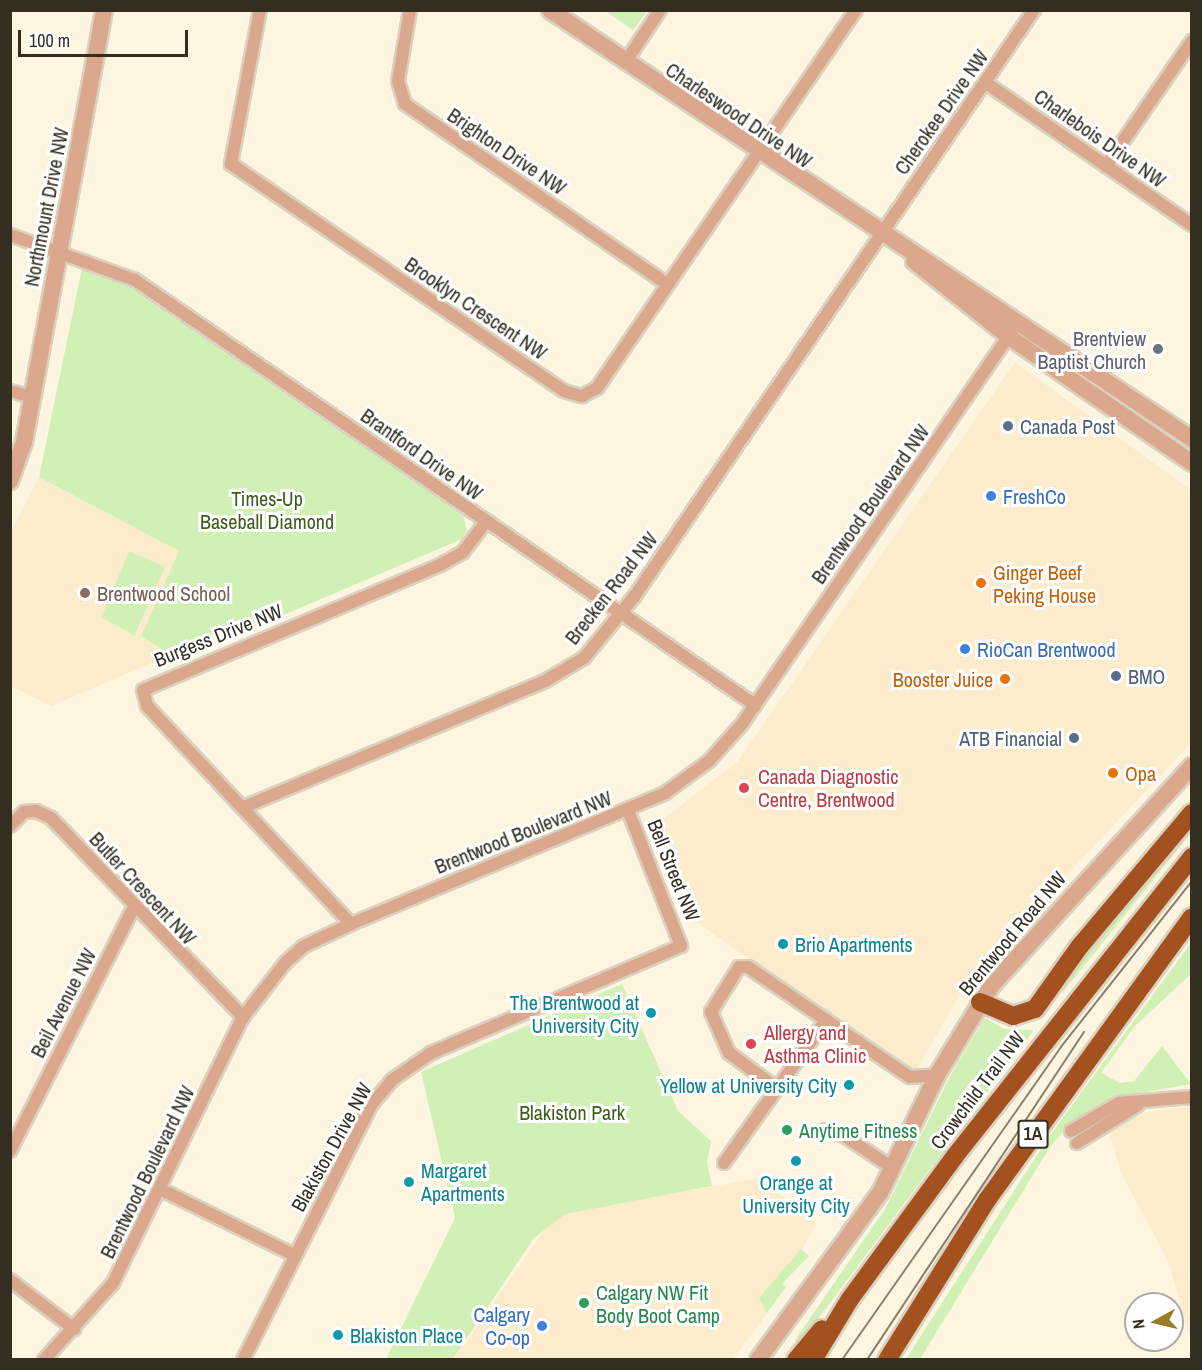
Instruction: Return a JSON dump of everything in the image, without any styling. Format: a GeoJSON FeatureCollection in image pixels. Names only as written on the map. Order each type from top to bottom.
{"type":"FeatureCollection","features":[{"type":"Feature","properties":{"kind":"highway"},"geometry":{"type":"LineString","coordinates":[[980,1002],[1012,1016],[1035,1009],[1080,946],[1191,813]]}},
{"type":"Feature","properties":{"kind":"highway","name":"Crowchild Trail NW"},"geometry":{"type":"LineString","coordinates":[[813,1359],[850,1299],[1058,1021],[1191,857]]}},
{"type":"Feature","properties":{"kind":"highway","name":"1A"},"geometry":{"type":"LineString","coordinates":[[887,1359],[987,1200],[1191,917]]}},
{"type":"Feature","properties":{"kind":"highway"},"geometry":{"type":"LineString","coordinates":[[796,1359],[850,1299]]}},
{"type":"Feature","properties":{"kind":"street","name":"Northmount Drive NW"},"geometry":{"type":"LineString","coordinates":[[10,481],[32,397],[104,10]]}},
{"type":"Feature","properties":{"kind":"street","name":"Brooklyn Crescent NW"},"geometry":{"type":"LineString","coordinates":[[260,10],[231,165],[564,392],[582,396],[597,388],[856,10]]}},
{"type":"Feature","properties":{"kind":"street","name":"Brighton Drive NW"},"geometry":{"type":"LineString","coordinates":[[410,10],[398,81],[400,99],[668,284]]}},
{"type":"Feature","properties":{"kind":"street","name":"Charleswood Drive NW"},"geometry":{"type":"LineString","coordinates":[[550,10],[758,154],[905,252],[1008,336],[1191,463]]}},
{"type":"Feature","properties":{"kind":"street"},"geometry":{"type":"LineString","coordinates":[[625,63],[660,10]]}},
{"type":"Feature","properties":{"kind":"street","name":"Cherokee Drive NW"},"geometry":{"type":"LineString","coordinates":[[881,236],[1034,10]]}},
{"type":"Feature","properties":{"kind":"street"},"geometry":{"type":"LineString","coordinates":[[1106,166],[1191,41]]}},
{"type":"Feature","properties":{"kind":"street","name":"Charlebois Drive NW"},"geometry":{"type":"LineString","coordinates":[[986,83],[1191,225]]}},
{"type":"Feature","properties":{"kind":"street","name":"Brantford Drive NW"},"geometry":{"type":"LineString","coordinates":[[10,236],[135,279],[754,705]]}},
{"type":"Feature","properties":{"kind":"street","name":"Brecken Road NW"},"geometry":{"type":"LineString","coordinates":[[244,807],[564,672],[584,658],[622,612],[881,236]]}},
{"type":"Feature","properties":{"kind":"street","name":"Charleswood Drive NW"},"geometry":{"type":"LineString","coordinates":[[905,252],[947,271],[1191,439]]}},
{"type":"Feature","properties":{"kind":"street","name":"Brentwood Boulevard NW"},"geometry":{"type":"LineString","coordinates":[[45,1359],[113,1283],[162,1190],[243,1017],[304,946],[351,924],[628,810],[690,777],[727,743],[1019,321]]}},
{"type":"Feature","properties":{"kind":"street"},"geometry":{"type":"LineString","coordinates":[[10,391],[32,397]]}},
{"type":"Feature","properties":{"kind":"street","name":"Burgess Drive NW"},"geometry":{"type":"LineString","coordinates":[[351,924],[244,807],[147,706],[143,690],[440,565],[463,552],[486,521]]}},
{"type":"Feature","properties":{"kind":"street","name":"Brentwood Road NW"},"geometry":{"type":"LineString","coordinates":[[759,1359],[894,1169],[937,1075],[980,1002],[1191,766]]}},
{"type":"Feature","properties":{"kind":"street","name":"Bell Street NW"},"geometry":{"type":"LineString","coordinates":[[628,810],[681,946]]}},
{"type":"Feature","properties":{"kind":"street","name":"Butler Crescent NW"},"geometry":{"type":"LineString","coordinates":[[10,826],[24,812],[43,813],[243,1017]]}},
{"type":"Feature","properties":{"kind":"street","name":"Beil Avenue NW"},"geometry":{"type":"LineString","coordinates":[[10,1151],[135,905]]}},
{"type":"Feature","properties":{"kind":"street","name":"Blakiston Drive NW"},"geometry":{"type":"LineString","coordinates":[[243,1359],[372,1104],[405,1068],[681,946]]}},
{"type":"Feature","properties":{"kind":"street"},"geometry":{"type":"LineString","coordinates":[[775,1087],[729,1053],[711,1012],[735,970],[748,967],[910,1077],[937,1075]]}},
{"type":"Feature","properties":{"kind":"street"},"geometry":{"type":"LineString","coordinates":[[724,1163],[775,1087],[826,1020]]}},
{"type":"Feature","properties":{"kind":"street"},"geometry":{"type":"LineString","coordinates":[[1074,1137],[1138,1105],[1191,1097]]}},
{"type":"Feature","properties":{"kind":"street"},"geometry":{"type":"LineString","coordinates":[[825,1130],[843,1135],[894,1169]]}},
{"type":"Feature","properties":{"kind":"street"},"geometry":{"type":"LineString","coordinates":[[162,1190],[294,1255]]}},
{"type":"Feature","properties":{"kind":"street"},"geometry":{"type":"LineString","coordinates":[[10,1280],[74,1329]]}},
{"type":"Feature","properties":{"kind":"shaded area","name":"RioCan Brentwood"},"geometry":{"type":"Polygon","coordinates":[[[1015,362],[1191,490],[1191,743],[969,979],[913,1076],[691,918],[653,827],[738,761],[1015,362]]]}},
{"type":"Feature","properties":{"kind":"shaded area","name":"Brentwood School"},"geometry":{"type":"Polygon","coordinates":[[[39,477],[179,551],[141,636],[171,655],[51,706],[11,686],[10,534],[39,477]]]}},
{"type":"Feature","properties":{"kind":"shaded area"},"geometry":{"type":"Polygon","coordinates":[[[1192,1106],[1191,1339],[1184,1315],[1184,1292],[1177,1292],[1168,1261],[1121,1173],[1109,1131],[1141,1113],[1192,1106]]]}},
{"type":"Feature","properties":{"kind":"shaded area"},"geometry":{"type":"Polygon","coordinates":[[[760,1178],[817,1223],[766,1315],[733,1359],[453,1360],[550,1222],[565,1213],[760,1178]]]}},
{"type":"Feature","properties":{"kind":"green space"},"geometry":{"type":"Polygon","coordinates":[[[605,11],[647,11],[633,30],[605,11]]]}},
{"type":"Feature","properties":{"kind":"green space","name":"Times-Up Baseball Diamond"},"geometry":{"type":"Polygon","coordinates":[[[82,268],[130,284],[463,514],[467,531],[462,539],[178,660],[141,636],[179,551],[39,477],[82,268]]]}},
{"type":"Feature","properties":{"kind":"green space"},"geometry":{"type":"Polygon","coordinates":[[[129,551],[165,567],[134,636],[102,617],[129,551]]]}},
{"type":"Feature","properties":{"kind":"green space"},"geometry":{"type":"Polygon","coordinates":[[[1191,828],[1191,833],[1063,992],[1060,988],[1095,937],[1191,828]]]}},
{"type":"Feature","properties":{"kind":"green space"},"geometry":{"type":"Polygon","coordinates":[[[1191,943],[1191,974],[1135,1026],[1101,1073],[1120,1083],[1134,1081],[1162,1046],[1191,1084],[1113,1098],[1072,1121],[1050,1147],[920,1359],[906,1359],[1048,1138],[1191,943]]]}},
{"type":"Feature","properties":{"kind":"green space","name":"Blakiston Park"},"geometry":{"type":"Polygon","coordinates":[[[622,984],[678,1111],[711,1141],[707,1163],[712,1186],[565,1214],[534,1238],[453,1359],[386,1359],[455,1218],[421,1072],[622,984]]]}},
{"type":"Feature","properties":{"kind":"green space"},"geometry":{"type":"Polygon","coordinates":[[[985,1018],[1004,1029],[1034,1030],[800,1343],[795,1340],[885,1209],[949,1078],[985,1018]]]}},
{"type":"Feature","properties":{"kind":"green space"},"geometry":{"type":"Polygon","coordinates":[[[801,1249],[809,1256],[782,1284],[786,1287],[767,1313],[759,1298],[801,1249]]]}},
{"type":"Feature","properties":{"kind":"tram line"},"geometry":{"type":"LineString","coordinates":[[842,1360],[1061,1047],[1192,881]]}},
{"type":"Feature","properties":{"kind":"tram line"},"geometry":{"type":"LineString","coordinates":[[867,1360],[1084,1032]]}},
{"type":"Feature","properties":{"kind":"place","name":"Brentview Baptist Church"},"geometry":{"type":"Point","coordinates":[1158,349]}},
{"type":"Feature","properties":{"kind":"place","name":"Canada Post"},"geometry":{"type":"Point","coordinates":[1008,426]}},
{"type":"Feature","properties":{"kind":"place","name":"FreshCo"},"geometry":{"type":"Point","coordinates":[991,496]}},
{"type":"Feature","properties":{"kind":"place","name":"Ginger Beef Peking House"},"geometry":{"type":"Point","coordinates":[981,583]}},
{"type":"Feature","properties":{"kind":"place","name":"Brentwood School"},"geometry":{"type":"Point","coordinates":[85,593]}},
{"type":"Feature","properties":{"kind":"place","name":"RioCan Brentwood"},"geometry":{"type":"Point","coordinates":[965,649]}},
{"type":"Feature","properties":{"kind":"place","name":"BMO"},"geometry":{"type":"Point","coordinates":[1116,676]}},
{"type":"Feature","properties":{"kind":"place","name":"Booster Juice"},"geometry":{"type":"Point","coordinates":[1005,679]}},
{"type":"Feature","properties":{"kind":"place","name":"ATB Financial"},"geometry":{"type":"Point","coordinates":[1074,738]}},
{"type":"Feature","properties":{"kind":"place","name":"Opa"},"geometry":{"type":"Point","coordinates":[1113,773]}},
{"type":"Feature","properties":{"kind":"place","name":"Canada Diagnostic Centre, Brentwood"},"geometry":{"type":"Point","coordinates":[744,788]}},
{"type":"Feature","properties":{"kind":"place","name":"Brio Apartments"},"geometry":{"type":"Point","coordinates":[783,944]}},
{"type":"Feature","properties":{"kind":"place","name":"The Brentwood at University City"},"geometry":{"type":"Point","coordinates":[651,1013]}},
{"type":"Feature","properties":{"kind":"place","name":"Allergy and Asthma Clinic"},"geometry":{"type":"Point","coordinates":[751,1044]}},
{"type":"Feature","properties":{"kind":"place","name":"Yellow at University City"},"geometry":{"type":"Point","coordinates":[849,1085]}},
{"type":"Feature","properties":{"kind":"place","name":"Anytime Fitness"},"geometry":{"type":"Point","coordinates":[787,1130]}},
{"type":"Feature","properties":{"kind":"place","name":"Orange at University City"},"geometry":{"type":"Point","coordinates":[796,1161]}},
{"type":"Feature","properties":{"kind":"place","name":"Margaret Apartments"},"geometry":{"type":"Point","coordinates":[409,1182]}},
{"type":"Feature","properties":{"kind":"place","name":"Calgary NW Fit Body Boot Camp"},"geometry":{"type":"Point","coordinates":[584,1303]}},
{"type":"Feature","properties":{"kind":"place","name":"Calgary Co-op"},"geometry":{"type":"Point","coordinates":[542,1326]}},
{"type":"Feature","properties":{"kind":"place","name":"Blakiston Place"},"geometry":{"type":"Point","coordinates":[338,1335]}}]}
